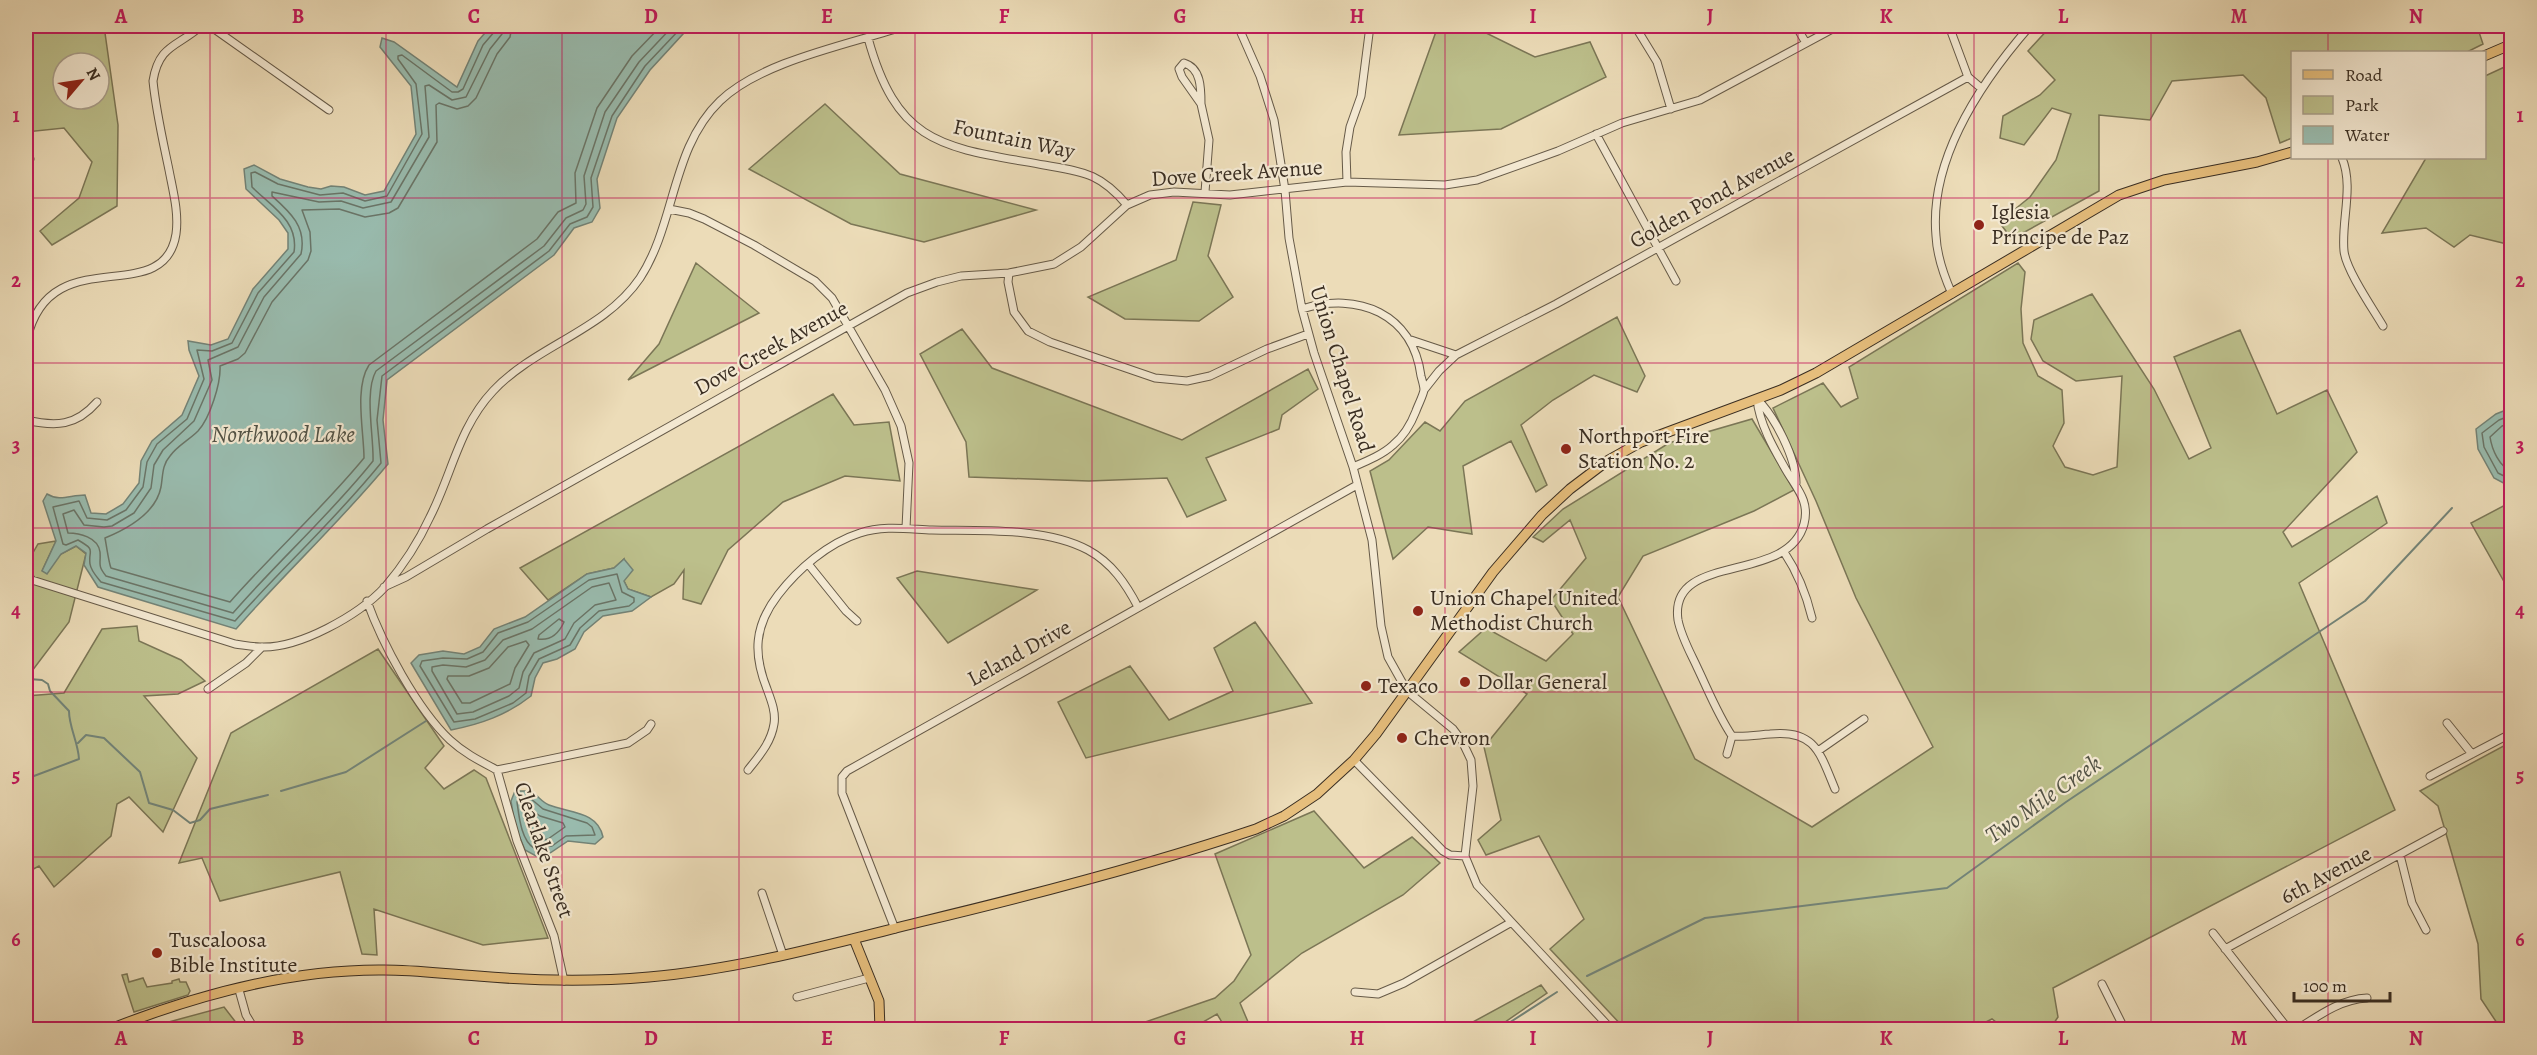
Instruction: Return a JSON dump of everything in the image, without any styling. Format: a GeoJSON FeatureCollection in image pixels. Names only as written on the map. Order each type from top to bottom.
{"type":"FeatureCollection","features":[{"type":"Feature","properties":{"kind":"main road"},"geometry":{"type":"LineString","coordinates":[[2486,55],[2511,44]]}},
{"type":"Feature","properties":{"kind":"main road"},"geometry":{"type":"LineString","coordinates":[[108,1029],[199,998],[267,982],[360,970],[564,981],[673,974],[719,968],[895,929],[1080,881],[1256,829],[1297,808],[1317,794],[1354,760],[1515,545],[1570,489],[1607,460],[1641,441],[1757,399],[1825,369],[2119,195],[2164,180],[2234,167],[2291,152]]}},
{"type":"Feature","properties":{"kind":"main road"},"geometry":{"type":"LineString","coordinates":[[854,939],[879,1001],[880,1029]]}},
{"type":"Feature","properties":{"kind":"street"},"geometry":{"type":"LineString","coordinates":[[26,357],[26,339],[39,310],[48,298],[61,288],[82,279],[146,271],[166,257],[173,244],[177,228],[176,204],[153,81],[156,66],[169,46],[201,26]]}},
{"type":"Feature","properties":{"kind":"street"},"geometry":{"type":"LineString","coordinates":[[210,26],[329,110]]}},
{"type":"Feature","properties":{"kind":"street"},"geometry":{"type":"LineString","coordinates":[[27,578],[235,644],[262,647],[303,639],[325,631],[384,587],[430,517],[463,436],[478,409],[506,379],[599,319],[628,292],[646,267],[669,210],[683,160],[692,138],[715,106],[727,95],[760,75],[842,45],[905,26]]}},
{"type":"Feature","properties":{"kind":"street","name":"Union Chapel Road"},"geometry":{"type":"LineString","coordinates":[[1238,26],[1265,91],[1274,120],[1285,190],[1289,238],[1302,309],[1308,334],[1353,467],[1372,540],[1381,626],[1388,657],[1407,691]]}},
{"type":"Feature","properties":{"kind":"street"},"geometry":{"type":"LineString","coordinates":[[1347,182],[1346,152],[1350,127],[1361,96],[1370,26]]}},
{"type":"Feature","properties":{"kind":"street"},"geometry":{"type":"LineString","coordinates":[[1635,26],[1657,62],[1671,109]]}},
{"type":"Feature","properties":{"kind":"street"},"geometry":{"type":"LineString","coordinates":[[1796,26],[1806,43]]}},
{"type":"Feature","properties":{"kind":"street","name":"Dove Creek Avenue"},"geometry":{"type":"LineString","coordinates":[[384,587],[406,578],[487,529],[907,293],[961,276],[1009,273],[1047,266],[1062,260],[1128,205],[1150,195],[1206,192],[1230,195],[1347,182],[1445,185],[1477,180],[1558,151],[1622,123],[1700,100],[1838,26]]}},
{"type":"Feature","properties":{"kind":"street"},"geometry":{"type":"LineString","coordinates":[[1949,26],[1968,76],[1981,88]]}},
{"type":"Feature","properties":{"kind":"street"},"geometry":{"type":"LineString","coordinates":[[1952,294],[1941,266],[1936,242],[1938,202],[1946,167],[1958,133],[1981,88],[2030,26]]}},
{"type":"Feature","properties":{"kind":"street","name":"Fountain Way"},"geometry":{"type":"LineString","coordinates":[[868,38],[878,74],[892,102],[908,120],[927,135],[956,148],[1090,174],[1110,186],[1128,205]]}},
{"type":"Feature","properties":{"kind":"street"},"geometry":{"type":"LineString","coordinates":[[1201,104],[1182,77],[1179,69],[1184,63],[1192,65],[1196,71],[1209,140],[1206,192]]}},
{"type":"Feature","properties":{"kind":"street","name":"Golden Pond Avenue"},"geometry":{"type":"LineString","coordinates":[[1424,390],[1438,371],[1456,355],[1514,327],[1968,76]]}},
{"type":"Feature","properties":{"kind":"street"},"geometry":{"type":"LineString","coordinates":[[1596,134],[1676,280]]}},
{"type":"Feature","properties":{"kind":"street"},"geometry":{"type":"LineString","coordinates":[[2342,159],[2346,174],[2344,254],[2350,269],[2383,326]]}},
{"type":"Feature","properties":{"kind":"street"},"geometry":{"type":"LineString","coordinates":[[669,210],[689,213],[754,244],[815,281],[832,298],[885,390],[905,441],[910,480],[906,528]]}},
{"type":"Feature","properties":{"kind":"street"},"geometry":{"type":"LineString","coordinates":[[1009,273],[1008,282],[1014,312],[1028,331],[1050,342],[1155,378],[1187,381],[1210,376],[1268,349],[1308,334]]}},
{"type":"Feature","properties":{"kind":"street"},"geometry":{"type":"LineString","coordinates":[[1302,309],[1333,302],[1365,306],[1393,322],[1411,340],[1419,361],[1424,390],[1413,419],[1399,440],[1380,454],[1353,467]]}},
{"type":"Feature","properties":{"kind":"street"},"geometry":{"type":"LineString","coordinates":[[1411,340],[1456,355]]}},
{"type":"Feature","properties":{"kind":"street"},"geometry":{"type":"LineString","coordinates":[[1732,736],[1723,723],[1683,636],[1678,621],[1678,605],[1684,591],[1696,581],[1764,561],[1784,552],[1797,539],[1804,524],[1805,507],[1796,483],[1796,469],[1769,411],[1757,399]]}},
{"type":"Feature","properties":{"kind":"street"},"geometry":{"type":"LineString","coordinates":[[26,420],[52,423],[75,421],[97,402]]}},
{"type":"Feature","properties":{"kind":"street","name":"Leland Drive"},"geometry":{"type":"LineString","coordinates":[[895,929],[842,794],[842,777],[860,762],[1358,485]]}},
{"type":"Feature","properties":{"kind":"street"},"geometry":{"type":"LineString","coordinates":[[748,770],[767,745],[774,723],[771,699],[758,662],[760,631],[765,616],[778,596],[809,565],[831,546],[860,533],[906,528],[1010,533],[1065,541],[1087,549],[1113,568],[1138,607]]}},
{"type":"Feature","properties":{"kind":"street"},"geometry":{"type":"LineString","coordinates":[[1784,552],[1796,570],[1806,593],[1812,618]]}},
{"type":"Feature","properties":{"kind":"street"},"geometry":{"type":"LineString","coordinates":[[809,565],[846,611],[857,621]]}},
{"type":"Feature","properties":{"kind":"street","name":"Clearlake Street"},"geometry":{"type":"LineString","coordinates":[[366,601],[399,669],[435,722],[462,750],[497,770],[517,841],[554,936],[564,981]]}},
{"type":"Feature","properties":{"kind":"street"},"geometry":{"type":"LineString","coordinates":[[207,689],[246,663],[262,647]]}},
{"type":"Feature","properties":{"kind":"street"},"geometry":{"type":"LineString","coordinates":[[1407,691],[1453,729],[1471,760],[1473,786],[1465,856],[1477,885],[1510,923],[1612,1029]]}},
{"type":"Feature","properties":{"kind":"street"},"geometry":{"type":"LineString","coordinates":[[1818,752],[1864,720]]}},
{"type":"Feature","properties":{"kind":"street"},"geometry":{"type":"LineString","coordinates":[[2447,723],[2472,754]]}},
{"type":"Feature","properties":{"kind":"street"},"geometry":{"type":"LineString","coordinates":[[497,770],[628,743],[647,730],[651,724]]}},
{"type":"Feature","properties":{"kind":"street"},"geometry":{"type":"LineString","coordinates":[[2430,776],[2511,733]]}},
{"type":"Feature","properties":{"kind":"street"},"geometry":{"type":"LineString","coordinates":[[1732,736],[1795,734],[1810,740],[1818,752],[1834,789]]}},
{"type":"Feature","properties":{"kind":"street"},"geometry":{"type":"LineString","coordinates":[[1727,754],[1732,736]]}},
{"type":"Feature","properties":{"kind":"street"},"geometry":{"type":"LineString","coordinates":[[1354,760],[1443,851],[1450,855],[1465,856]]}},
{"type":"Feature","properties":{"kind":"street","name":"6th Avenue"},"geometry":{"type":"LineString","coordinates":[[2225,949],[2443,831]]}},
{"type":"Feature","properties":{"kind":"street"},"geometry":{"type":"LineString","coordinates":[[2400,855],[2412,903],[2426,930]]}},
{"type":"Feature","properties":{"kind":"street"},"geometry":{"type":"LineString","coordinates":[[762,893],[783,955]]}},
{"type":"Feature","properties":{"kind":"street"},"geometry":{"type":"LineString","coordinates":[[1355,992],[1378,994],[1404,983],[1510,923]]}},
{"type":"Feature","properties":{"kind":"street"},"geometry":{"type":"LineString","coordinates":[[2213,933],[2289,1029]]}},
{"type":"Feature","properties":{"kind":"street"},"geometry":{"type":"LineString","coordinates":[[797,997],[869,978]]}},
{"type":"Feature","properties":{"kind":"street"},"geometry":{"type":"LineString","coordinates":[[2102,984],[2125,1029]]}},
{"type":"Feature","properties":{"kind":"street"},"geometry":{"type":"LineString","coordinates":[[239,990],[246,1015],[255,1029]]}},
{"type":"Feature","properties":{"kind":"street"},"geometry":{"type":"LineString","coordinates":[[2296,1029],[2342,1003],[2354,998],[2367,998]]}},
{"type":"Feature","properties":{"kind":"green space"},"geometry":{"type":"Polygon","coordinates":[[[26,26],[104,26],[108,51],[51,51],[51,111],[111,111],[111,76],[118,125],[117,206],[52,245],[40,231],[79,198],[92,162],[64,128],[26,132],[26,26]]]}},
{"type":"Feature","properties":{"kind":"green space"},"geometry":{"type":"Polygon","coordinates":[[[1438,26],[1472,26],[1535,57],[1590,42],[1606,77],[1501,129],[1399,135],[1438,26]]]}},
{"type":"Feature","properties":{"kind":"green space"},"geometry":{"type":"Polygon","coordinates":[[[2051,26],[2477,26],[2483,44],[2469,51],[2291,51],[2291,138],[2280,143],[2266,98],[2243,75],[2172,81],[2150,120],[2099,115],[2099,191],[2012,239],[1999,222],[2030,197],[2056,160],[2071,114],[2052,108],[2024,145],[2000,138],[2003,116],[2040,95],[2055,80],[2028,51],[2051,26]]]}},
{"type":"Feature","properties":{"kind":"green space"},"geometry":{"type":"Polygon","coordinates":[[[2511,64],[2511,245],[2470,235],[2454,247],[2426,228],[2382,233],[2425,159],[2486,159],[2486,76],[2511,64]]]}},
{"type":"Feature","properties":{"kind":"green space"},"geometry":{"type":"Polygon","coordinates":[[[825,104],[900,174],[1036,210],[924,242],[851,224],[749,169],[825,104]]]}},
{"type":"Feature","properties":{"kind":"green space"},"geometry":{"type":"Polygon","coordinates":[[[1193,202],[1221,205],[1208,256],[1233,297],[1199,321],[1125,319],[1088,297],[1176,260],[1193,202]]]}},
{"type":"Feature","properties":{"kind":"green space"},"geometry":{"type":"Polygon","coordinates":[[[696,263],[759,313],[628,380],[659,344],[696,263]]]}},
{"type":"Feature","properties":{"kind":"green space"},"geometry":{"type":"Polygon","coordinates":[[[2018,263],[2025,272],[2021,309],[2023,343],[2038,376],[2062,390],[2064,423],[2053,446],[2065,467],[2093,475],[2117,467],[2122,376],[2076,381],[2043,361],[2031,339],[2034,320],[2092,294],[2154,389],[2189,459],[2211,448],[2174,357],[2240,330],[2277,414],[2327,390],[2357,452],[2283,532],[2292,547],[2377,496],[2387,523],[2299,583],[2395,810],[2053,988],[2058,1017],[2050,1029],[2005,1029],[1992,1019],[1970,1030],[1625,1029],[1550,949],[1584,919],[1539,836],[1486,855],[1478,840],[1501,820],[1484,747],[1527,694],[1459,652],[1486,628],[1546,661],[1573,634],[1551,600],[1586,558],[1570,520],[1543,542],[1533,537],[1563,509],[1669,443],[1752,419],[1794,490],[1754,511],[1643,556],[1618,597],[1695,759],[1812,827],[1933,747],[1856,598],[1816,501],[1773,408],[1823,383],[1841,407],[1858,398],[1849,367],[2018,263]]]}},
{"type":"Feature","properties":{"kind":"green space"},"geometry":{"type":"Polygon","coordinates":[[[1617,317],[1645,376],[1637,392],[1594,375],[1553,400],[1521,425],[1547,485],[1536,492],[1511,441],[1463,466],[1472,534],[1428,527],[1393,559],[1370,471],[1389,460],[1425,422],[1440,431],[1465,401],[1617,317]]]}},
{"type":"Feature","properties":{"kind":"green space"},"geometry":{"type":"Polygon","coordinates":[[[962,329],[992,368],[1182,440],[1308,369],[1318,389],[1282,415],[1279,429],[1206,458],[1226,500],[1187,517],[1167,478],[1089,481],[969,477],[966,442],[920,354],[962,329]]]}},
{"type":"Feature","properties":{"kind":"green space"},"geometry":{"type":"Polygon","coordinates":[[[833,394],[854,425],[889,422],[900,481],[845,476],[783,502],[728,550],[701,604],[683,599],[684,570],[674,584],[651,597],[628,589],[624,581],[624,559],[614,568],[587,574],[548,600],[520,568],[833,394]]]}},
{"type":"Feature","properties":{"kind":"green space"},"geometry":{"type":"Polygon","coordinates":[[[2511,502],[2511,594],[2471,523],[2511,502]]]}},
{"type":"Feature","properties":{"kind":"green space"},"geometry":{"type":"Polygon","coordinates":[[[56,541],[42,571],[61,554],[76,546],[86,554],[69,622],[26,679],[26,565],[38,544],[56,541]]]}},
{"type":"Feature","properties":{"kind":"green space"},"geometry":{"type":"Polygon","coordinates":[[[917,571],[1037,590],[948,643],[897,578],[917,571]]]}},
{"type":"Feature","properties":{"kind":"green space"},"geometry":{"type":"Polygon","coordinates":[[[1255,622],[1312,703],[1086,758],[1058,702],[1130,666],[1169,720],[1233,691],[1214,648],[1255,622]]]}},
{"type":"Feature","properties":{"kind":"green space"},"geometry":{"type":"Polygon","coordinates":[[[137,626],[139,641],[181,660],[205,681],[178,694],[144,696],[197,758],[163,832],[129,797],[117,804],[111,836],[54,887],[39,866],[26,873],[26,696],[64,693],[102,629],[137,626]]]}},
{"type":"Feature","properties":{"kind":"green space"},"geometry":{"type":"Polygon","coordinates":[[[378,649],[444,746],[425,768],[444,789],[474,770],[486,778],[548,938],[483,945],[374,909],[377,955],[362,954],[340,872],[220,901],[202,858],[179,863],[231,733],[378,649]]]}},
{"type":"Feature","properties":{"kind":"green space"},"geometry":{"type":"Polygon","coordinates":[[[2511,742],[2511,1029],[2501,1029],[2481,999],[2478,944],[2438,806],[2420,791],[2511,742]]]}},
{"type":"Feature","properties":{"kind":"green space"},"geometry":{"type":"Polygon","coordinates":[[[1314,811],[1364,868],[1412,837],[1440,863],[1403,895],[1302,953],[1240,1003],[1251,1029],[1226,1029],[1217,1014],[1191,1029],[1125,1029],[1215,998],[1234,981],[1251,955],[1215,854],[1314,811]]]}},
{"type":"Feature","properties":{"kind":"green space"},"geometry":{"type":"Polygon","coordinates":[[[127,974],[129,982],[143,978],[147,987],[172,983],[179,979],[180,982],[186,982],[190,991],[188,995],[134,1012],[122,975],[127,974]]]}},
{"type":"Feature","properties":{"kind":"green space"},"geometry":{"type":"Polygon","coordinates":[[[1541,985],[1547,993],[1495,1029],[1460,1029],[1541,985]]]}},
{"type":"Feature","properties":{"kind":"green space"},"geometry":{"type":"Polygon","coordinates":[[[224,1007],[241,1029],[143,1029],[224,1007]]]}},
{"type":"Feature","properties":{"kind":"water","name":"Northwood Lake"},"geometry":{"type":"Polygon","coordinates":[[[491,26],[701,26],[684,33],[650,70],[617,118],[597,179],[600,208],[592,222],[574,228],[554,255],[387,380],[383,420],[388,464],[236,629],[98,587],[84,565],[86,553],[76,546],[61,554],[47,574],[42,571],[56,541],[43,501],[47,494],[61,498],[85,495],[91,513],[106,514],[123,504],[139,483],[141,461],[152,441],[182,415],[199,376],[188,341],[211,345],[228,339],[253,289],[288,249],[288,233],[279,220],[246,189],[244,169],[254,165],[280,179],[308,187],[321,189],[331,186],[344,187],[365,195],[384,191],[416,134],[411,86],[380,47],[382,38],[394,42],[457,87],[478,41],[491,26]]]}},
{"type":"Feature","properties":{"kind":"water"},"geometry":{"type":"Polygon","coordinates":[[[2512,408],[2511,487],[2494,478],[2478,449],[2476,429],[2496,414],[2512,408]]]}},
{"type":"Feature","properties":{"kind":"water"},"geometry":{"type":"Polygon","coordinates":[[[624,559],[633,570],[624,581],[628,589],[651,597],[632,611],[603,616],[584,632],[575,649],[557,659],[543,663],[535,678],[531,696],[522,703],[493,718],[451,730],[411,663],[419,655],[443,651],[464,654],[480,647],[494,629],[525,617],[587,574],[614,568],[624,559]]]}},
{"type":"Feature","properties":{"kind":"water"},"geometry":{"type":"Polygon","coordinates":[[[515,791],[530,791],[549,805],[582,814],[595,822],[603,837],[595,844],[568,841],[550,853],[536,856],[525,850],[515,826],[511,801],[515,791]]]}},
{"type":"Feature","properties":{"kind":"waterway","name":"Two Mile Creek"},"geometry":{"type":"LineString","coordinates":[[1587,976],[1705,918],[1947,888],[2066,802],[2365,601],[2452,508]]}},
{"type":"Feature","properties":{"kind":"waterway"},"geometry":{"type":"LineString","coordinates":[[26,603],[31,594]]}},
{"type":"Feature","properties":{"kind":"waterway"},"geometry":{"type":"LineString","coordinates":[[26,675],[29,679],[42,680],[48,684],[50,691],[69,711],[79,759],[26,779]]}},
{"type":"Feature","properties":{"kind":"waterway"},"geometry":{"type":"LineString","coordinates":[[281,791],[346,772],[426,721]]}},
{"type":"Feature","properties":{"kind":"waterway"},"geometry":{"type":"LineString","coordinates":[[78,743],[86,735],[104,738],[140,772],[149,803],[173,810],[190,823],[200,820],[210,809],[268,795]]}},
{"type":"Feature","properties":{"kind":"waterway"},"geometry":{"type":"LineString","coordinates":[[1498,1030],[1557,992]]}},
{"type":"Feature","properties":{"kind":"place","name":"Iglesia Príncipe de Paz"},"geometry":{"type":"Point","coordinates":[1979,225]}},
{"type":"Feature","properties":{"kind":"place","name":"Northport Fire Station No. 2"},"geometry":{"type":"Point","coordinates":[1566,449]}},
{"type":"Feature","properties":{"kind":"place","name":"Union Chapel United Methodist Church"},"geometry":{"type":"Point","coordinates":[1418,611]}},
{"type":"Feature","properties":{"kind":"place","name":"Dollar General"},"geometry":{"type":"Point","coordinates":[1465,682]}},
{"type":"Feature","properties":{"kind":"place","name":"Texaco"},"geometry":{"type":"Point","coordinates":[1366,686]}},
{"type":"Feature","properties":{"kind":"place","name":"Chevron"},"geometry":{"type":"Point","coordinates":[1402,738]}},
{"type":"Feature","properties":{"kind":"place","name":"Tuscaloosa Bible Institute"},"geometry":{"type":"Point","coordinates":[157,953]}}]}
